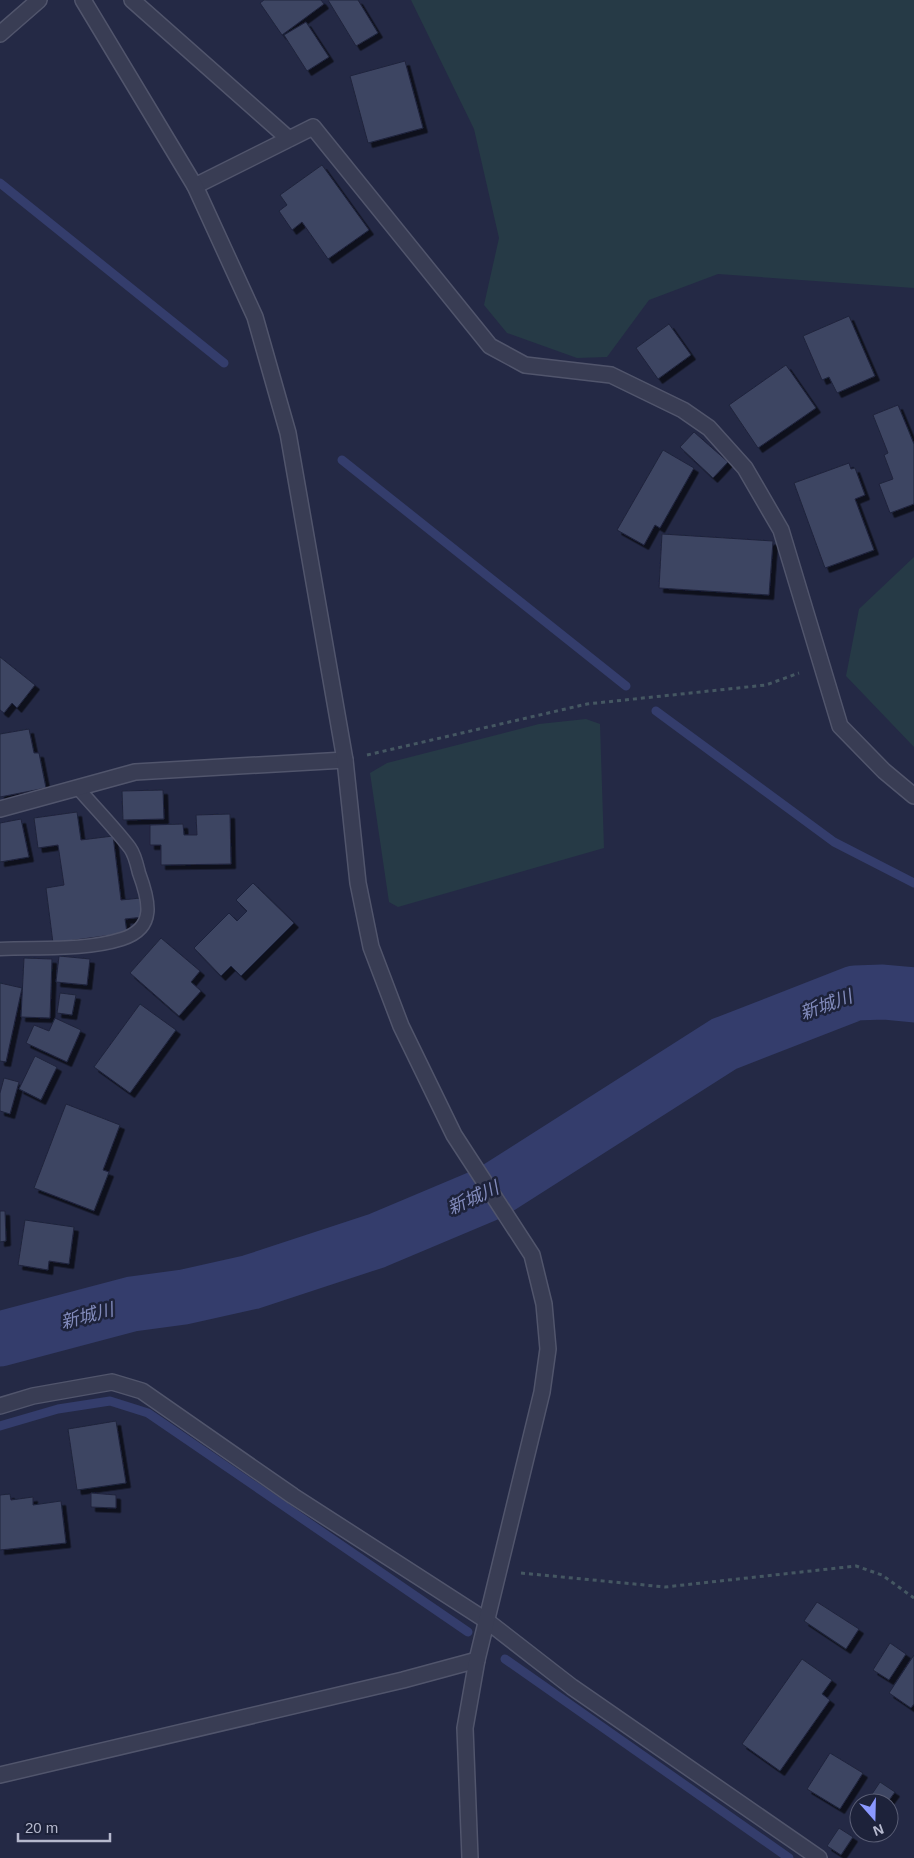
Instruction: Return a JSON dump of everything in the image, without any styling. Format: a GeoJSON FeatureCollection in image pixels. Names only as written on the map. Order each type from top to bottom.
{"type":"FeatureCollection","features":[{"type":"Feature","properties":{"kind":"street"},"geometry":{"type":"LineString","coordinates":[[0,34],[39,0]]}},
{"type":"Feature","properties":{"kind":"street"},"geometry":{"type":"LineString","coordinates":[[83,0],[195,186],[255,317],[288,433],[345,760],[358,883],[371,947],[401,1026],[454,1135],[532,1255],[544,1304],[548,1349],[542,1392],[477,1660],[465,1728],[470,1858]]}},
{"type":"Feature","properties":{"kind":"street"},"geometry":{"type":"LineString","coordinates":[[132,0],[289,139]]}},
{"type":"Feature","properties":{"kind":"street"},"geometry":{"type":"LineString","coordinates":[[195,186],[313,127],[490,346],[525,365],[611,375],[683,410],[709,428],[745,468],[781,530],[840,726],[884,771],[914,796]]}},
{"type":"Feature","properties":{"kind":"street"},"geometry":{"type":"LineString","coordinates":[[0,809],[136,772],[345,760]]}},
{"type":"Feature","properties":{"kind":"street"},"geometry":{"type":"LineString","coordinates":[[0,1406],[33,1396],[112,1382],[142,1391],[285,1490],[487,1621],[572,1687],[819,1858]]}},
{"type":"Feature","properties":{"kind":"street"},"geometry":{"type":"LineString","coordinates":[[0,1774],[403,1680],[477,1660]]}},
{"type":"Feature","properties":{"kind":"lane"},"geometry":{"type":"LineString","coordinates":[[0,949],[95,945],[123,939],[140,929],[146,920],[148,907],[145,890],[131,850],[78,788]]}},
{"type":"Feature","properties":{"kind":"path"},"geometry":{"type":"LineString","coordinates":[[345,760],[587,704],[766,685],[821,665]]}},
{"type":"Feature","properties":{"kind":"path"},"geometry":{"type":"LineString","coordinates":[[499,1571],[665,1587],[856,1566],[882,1575],[914,1598]]}},
{"type":"Feature","properties":{"kind":"shaded area"},"geometry":{"type":"Polygon","coordinates":[[[411,0],[914,0],[914,288],[718,274],[649,300],[607,357],[577,358],[507,333],[484,305],[499,238],[474,129],[411,0]]]}},
{"type":"Feature","properties":{"kind":"shaded area"},"geometry":{"type":"Polygon","coordinates":[[[914,557],[914,747],[846,676],[859,609],[914,557]]]}},
{"type":"Feature","properties":{"kind":"shaded area"},"geometry":{"type":"Polygon","coordinates":[[[586,719],[600,724],[604,848],[398,907],[389,902],[370,773],[387,763],[539,724],[586,719]]]}},
{"type":"Feature","properties":{"kind":"building"},"geometry":{"type":"Polygon","coordinates":[[[264,0],[321,0],[324,4],[282,35],[260,3],[264,0]]]}},
{"type":"Feature","properties":{"kind":"building"},"geometry":{"type":"Polygon","coordinates":[[[328,0],[358,0],[378,33],[356,46],[328,0]]]}},
{"type":"Feature","properties":{"kind":"building"},"geometry":{"type":"Polygon","coordinates":[[[306,22],[329,57],[307,71],[284,35],[306,22]]]}},
{"type":"Feature","properties":{"kind":"building"},"geometry":{"type":"Polygon","coordinates":[[[405,61],[423,128],[368,143],[350,76],[405,61]]]}},
{"type":"Feature","properties":{"kind":"building"},"geometry":{"type":"Polygon","coordinates":[[[322,165],[369,230],[328,259],[302,222],[292,230],[279,211],[287,205],[280,195],[322,165]]]}},
{"type":"Feature","properties":{"kind":"building"},"geometry":{"type":"Polygon","coordinates":[[[849,316],[875,376],[837,393],[829,377],[822,380],[803,336],[849,316]]]}},
{"type":"Feature","properties":{"kind":"building"},"geometry":{"type":"Polygon","coordinates":[[[669,324],[691,355],[658,379],[636,348],[669,324]]]}},
{"type":"Feature","properties":{"kind":"building"},"geometry":{"type":"Polygon","coordinates":[[[786,365],[816,408],[758,448],[729,405],[786,365]]]}},
{"type":"Feature","properties":{"kind":"building"},"geometry":{"type":"Polygon","coordinates":[[[898,405],[914,444],[914,504],[890,513],[879,484],[893,479],[884,455],[888,453],[873,415],[898,405]]]}},
{"type":"Feature","properties":{"kind":"building"},"geometry":{"type":"Polygon","coordinates":[[[694,432],[728,462],[713,478],[680,447],[694,432]]]}},
{"type":"Feature","properties":{"kind":"building"},"geometry":{"type":"Polygon","coordinates":[[[663,450],[694,468],[660,528],[655,525],[644,545],[617,530],[663,450]]]}},
{"type":"Feature","properties":{"kind":"building"},"geometry":{"type":"Polygon","coordinates":[[[849,463],[851,469],[855,468],[865,495],[855,499],[874,550],[825,568],[794,483],[849,463]]]}},
{"type":"Feature","properties":{"kind":"building"},"geometry":{"type":"Polygon","coordinates":[[[662,534],[773,541],[769,595],[659,588],[662,534]]]}},
{"type":"Feature","properties":{"kind":"building"},"geometry":{"type":"Polygon","coordinates":[[[0,657],[35,685],[17,708],[12,703],[4,713],[0,710],[0,657]]]}},
{"type":"Feature","properties":{"kind":"building"},"geometry":{"type":"Polygon","coordinates":[[[29,729],[34,753],[39,753],[46,788],[0,797],[0,734],[29,729]]]}},
{"type":"Feature","properties":{"kind":"building"},"geometry":{"type":"Polygon","coordinates":[[[163,790],[164,819],[123,820],[122,791],[163,790]]]}},
{"type":"Feature","properties":{"kind":"building"},"geometry":{"type":"Polygon","coordinates":[[[77,812],[81,840],[113,836],[121,900],[141,898],[143,917],[125,919],[127,933],[53,943],[46,888],[64,885],[58,845],[38,848],[34,818],[77,812]]]}},
{"type":"Feature","properties":{"kind":"building"},"geometry":{"type":"Polygon","coordinates":[[[230,814],[231,864],[161,865],[161,845],[150,845],[150,825],[183,824],[184,835],[197,835],[196,815],[230,814]]]}},
{"type":"Feature","properties":{"kind":"building"},"geometry":{"type":"Polygon","coordinates":[[[21,819],[29,857],[0,862],[0,823],[21,819]]]}},
{"type":"Feature","properties":{"kind":"building"},"geometry":{"type":"Polygon","coordinates":[[[253,883],[294,923],[241,976],[231,966],[221,976],[194,948],[229,913],[237,921],[247,911],[236,900],[253,883]]]}},
{"type":"Feature","properties":{"kind":"building"},"geometry":{"type":"Polygon","coordinates":[[[161,938],[200,971],[191,982],[201,991],[179,1016],[130,973],[161,938]]]}},
{"type":"Feature","properties":{"kind":"building"},"geometry":{"type":"Polygon","coordinates":[[[59,956],[90,959],[87,985],[56,982],[59,956]]]}},
{"type":"Feature","properties":{"kind":"building"},"geometry":{"type":"Polygon","coordinates":[[[24,958],[52,959],[50,1018],[21,1017],[24,958]]]}},
{"type":"Feature","properties":{"kind":"building"},"geometry":{"type":"Polygon","coordinates":[[[0,983],[22,988],[6,1062],[0,1061],[0,983]]]}},
{"type":"Feature","properties":{"kind":"building"},"geometry":{"type":"Polygon","coordinates":[[[60,993],[76,995],[72,1015],[57,1013],[60,993]]]}},
{"type":"Feature","properties":{"kind":"building"},"geometry":{"type":"Polygon","coordinates":[[[140,1004],[176,1030],[130,1093],[94,1067],[140,1004]]]}},
{"type":"Feature","properties":{"kind":"building"},"geometry":{"type":"Polygon","coordinates":[[[55,1018],[81,1030],[67,1062],[26,1043],[34,1025],[49,1031],[55,1018]]]}},
{"type":"Feature","properties":{"kind":"building"},"geometry":{"type":"Polygon","coordinates":[[[35,1056],[57,1067],[41,1100],[19,1089],[35,1056]]]}},
{"type":"Feature","properties":{"kind":"building"},"geometry":{"type":"Polygon","coordinates":[[[4,1078],[19,1082],[10,1114],[0,1111],[0,1093],[4,1078]]]}},
{"type":"Feature","properties":{"kind":"building"},"geometry":{"type":"Polygon","coordinates":[[[66,1104],[120,1125],[103,1170],[109,1172],[94,1211],[34,1188],[66,1104]]]}},
{"type":"Feature","properties":{"kind":"building"},"geometry":{"type":"Polygon","coordinates":[[[0,1211],[5,1211],[6,1241],[0,1242],[0,1211]]]}},
{"type":"Feature","properties":{"kind":"building"},"geometry":{"type":"Polygon","coordinates":[[[25,1220],[74,1227],[69,1264],[49,1261],[48,1270],[18,1265],[25,1220]]]}},
{"type":"Feature","properties":{"kind":"building"},"geometry":{"type":"Polygon","coordinates":[[[116,1421],[126,1483],[77,1490],[68,1429],[116,1421]]]}},
{"type":"Feature","properties":{"kind":"building"},"geometry":{"type":"Polygon","coordinates":[[[91,1493],[116,1495],[116,1508],[91,1507],[91,1493]]]}},
{"type":"Feature","properties":{"kind":"building"},"geometry":{"type":"Polygon","coordinates":[[[10,1494],[11,1500],[33,1497],[33,1505],[61,1501],[66,1543],[0,1550],[0,1495],[10,1494]]]}},
{"type":"Feature","properties":{"kind":"building"},"geometry":{"type":"Polygon","coordinates":[[[817,1602],[859,1629],[846,1649],[804,1621],[817,1602]]]}},
{"type":"Feature","properties":{"kind":"building"},"geometry":{"type":"Polygon","coordinates":[[[890,1643],[906,1654],[889,1680],[873,1670],[890,1643]]]}},
{"type":"Feature","properties":{"kind":"building"},"geometry":{"type":"Polygon","coordinates":[[[914,1655],[914,1704],[911,1708],[889,1693],[914,1655]]]}},
{"type":"Feature","properties":{"kind":"building"},"geometry":{"type":"Polygon","coordinates":[[[802,1659],[832,1680],[822,1694],[830,1700],[780,1771],[742,1744],[802,1659]]]}},
{"type":"Feature","properties":{"kind":"building"},"geometry":{"type":"Polygon","coordinates":[[[830,1753],[863,1773],[840,1809],[807,1789],[830,1753]]]}},
{"type":"Feature","properties":{"kind":"building"},"geometry":{"type":"Polygon","coordinates":[[[880,1782],[895,1792],[894,1793],[873,1793],[880,1782]]]}},
{"type":"Feature","properties":{"kind":"building"},"geometry":{"type":"Polygon","coordinates":[[[839,1828],[849,1834],[849,1843],[841,1855],[827,1846],[839,1828]]]}},
{"type":"Feature","properties":{"kind":"waterway"},"geometry":{"type":"LineString","coordinates":[[0,183],[224,363]]}},
{"type":"Feature","properties":{"kind":"waterway"},"geometry":{"type":"LineString","coordinates":[[342,460],[626,686]]}},
{"type":"Feature","properties":{"kind":"waterway"},"geometry":{"type":"LineString","coordinates":[[656,711],[834,842],[914,883]]}},
{"type":"Feature","properties":{"kind":"waterway","name":"新城川"},"geometry":{"type":"LineString","coordinates":[[0,1339],[132,1304],[184,1297],[251,1282],[376,1241],[490,1193],[724,1044],[855,993],[883,992],[914,995]]}},
{"type":"Feature","properties":{"kind":"waterway"},"geometry":{"type":"LineString","coordinates":[[0,1426],[58,1409],[110,1401],[148,1413],[468,1632]]}},
{"type":"Feature","properties":{"kind":"waterway"},"geometry":{"type":"LineString","coordinates":[[505,1659],[789,1858]]}}]}
